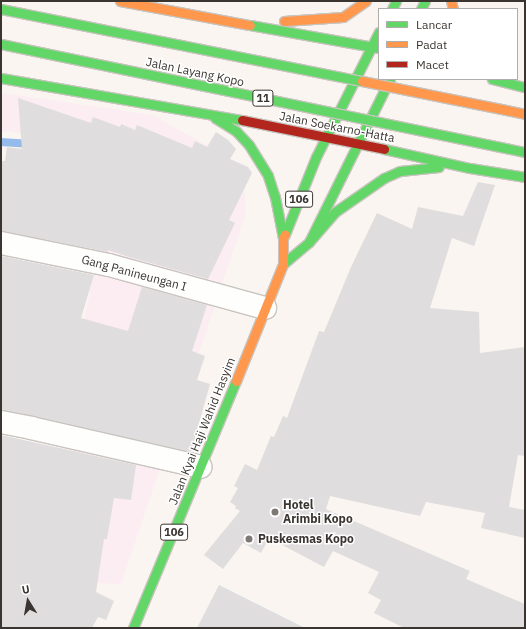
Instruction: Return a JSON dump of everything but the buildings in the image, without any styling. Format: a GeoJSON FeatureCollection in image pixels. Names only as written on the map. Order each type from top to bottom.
{"type":"FeatureCollection","features":[{"type":"Feature","properties":{"kind":"main road"},"geometry":{"type":"LineString","coordinates":[[120,1],[376,47]]}},
{"type":"Feature","properties":{"kind":"main road"},"geometry":{"type":"LineString","coordinates":[[231,20],[277,21],[343,17],[366,1]]}},
{"type":"Feature","properties":{"kind":"main road","name":"Jalan Layang Kopo"},"geometry":{"type":"LineString","coordinates":[[1,8],[525,114]]}},
{"type":"Feature","properties":{"kind":"main road","name":"Jalan Kyai Haji Wahid Hasyim"},"geometry":{"type":"LineString","coordinates":[[133,628],[201,467],[283,264],[283,238],[326,136],[376,47],[378,37]]}},
{"type":"Feature","properties":{"kind":"main road","name":"Jalan Layang Kopo"},"geometry":{"type":"LineString","coordinates":[[1,44],[525,152]]}},
{"type":"Feature","properties":{"kind":"main road","name":"Jalan Soekarno-Hatta"},"geometry":{"type":"LineString","coordinates":[[1,78],[69,91],[203,112],[326,136],[470,168],[525,177]]}},
{"type":"Feature","properties":{"kind":"main road","name":"Jalan Kyai Haji Wahid Hasyim"},"geometry":{"type":"LineString","coordinates":[[283,264],[309,242],[390,80]]}},
{"type":"Feature","properties":{"kind":"main road"},"geometry":{"type":"LineString","coordinates":[[497,80],[525,87]]}},
{"type":"Feature","properties":{"kind":"main road"},"geometry":{"type":"LineString","coordinates":[[203,112],[224,122],[236,131],[252,150],[268,176],[273,190],[283,238]]}},
{"type":"Feature","properties":{"kind":"main road"},"geometry":{"type":"LineString","coordinates":[[309,242],[335,212],[384,178],[400,171],[420,168],[470,168]]}},
{"type":"Feature","properties":{"kind":"street","name":"Gang Panineungan I"},"geometry":{"type":"LineString","coordinates":[[1,243],[109,265],[266,308]]}},
{"type":"Feature","properties":{"kind":"street"},"geometry":{"type":"LineString","coordinates":[[1,422],[201,467]]}},
{"type":"Feature","properties":{"kind":"shaded area"},"geometry":{"type":"Polygon","coordinates":[[[1,93],[153,115],[218,152],[243,175],[246,213],[121,584],[17,580],[48,498],[66,425],[40,413],[77,358],[115,164],[11,131],[1,132],[1,93]]]}},
{"type":"Feature","properties":{"kind":"waterway"},"geometry":{"type":"LineString","coordinates":[[1,142],[31,144]]}},
{"type":"Feature","properties":{"kind":"traffic: fast"},"geometry":{"type":"LineString","coordinates":[[392,8],[396,1]]}},
{"type":"Feature","properties":{"kind":"traffic: fast"},"geometry":{"type":"LineString","coordinates":[[422,8],[425,1]]}},
{"type":"Feature","properties":{"kind":"traffic: fast"},"geometry":{"type":"LineString","coordinates":[[1,9],[362,81]]}},
{"type":"Feature","properties":{"kind":"traffic: fast"},"geometry":{"type":"LineString","coordinates":[[250,25],[378,48]]}},
{"type":"Feature","properties":{"kind":"traffic: fast"},"geometry":{"type":"LineString","coordinates":[[285,234],[316,157],[378,34]]}},
{"type":"Feature","properties":{"kind":"traffic: fast"},"geometry":{"type":"LineString","coordinates":[[1,44],[525,152]]}},
{"type":"Feature","properties":{"kind":"traffic: fast"},"geometry":{"type":"LineString","coordinates":[[1,78],[242,120]]}},
{"type":"Feature","properties":{"kind":"traffic: fast"},"geometry":{"type":"LineString","coordinates":[[283,264],[309,242],[390,80]]}},
{"type":"Feature","properties":{"kind":"traffic: fast"},"geometry":{"type":"LineString","coordinates":[[496,80],[525,87]]}},
{"type":"Feature","properties":{"kind":"traffic: fast"},"geometry":{"type":"LineString","coordinates":[[215,118],[236,131],[249,145],[268,176],[275,197],[283,238]]}},
{"type":"Feature","properties":{"kind":"traffic: fast"},"geometry":{"type":"LineString","coordinates":[[384,149],[470,168],[525,177]]}},
{"type":"Feature","properties":{"kind":"traffic: fast"},"geometry":{"type":"LineString","coordinates":[[309,242],[335,212],[384,178],[400,171],[439,167]]}},
{"type":"Feature","properties":{"kind":"traffic: fast"},"geometry":{"type":"LineString","coordinates":[[133,628],[236,381]]}},
{"type":"Feature","properties":{"kind":"traffic: slow"},"geometry":{"type":"LineString","coordinates":[[120,1],[250,25]]}},
{"type":"Feature","properties":{"kind":"traffic: slow"},"geometry":{"type":"LineString","coordinates":[[284,21],[343,17],[366,1]]}},
{"type":"Feature","properties":{"kind":"traffic: slow"},"geometry":{"type":"LineString","coordinates":[[451,1],[453,8]]}},
{"type":"Feature","properties":{"kind":"traffic: slow"},"geometry":{"type":"LineString","coordinates":[[362,81],[525,114]]}},
{"type":"Feature","properties":{"kind":"traffic: slow"},"geometry":{"type":"LineString","coordinates":[[236,381],[283,264],[283,238],[285,234]]}},
{"type":"Feature","properties":{"kind":"traffic: jam"},"geometry":{"type":"LineString","coordinates":[[242,120],[384,149]]}},
{"type":"Feature","properties":{"kind":"place","name":"Hotel Arimbi Kopo"},"geometry":{"type":"Point","coordinates":[275,512]}},
{"type":"Feature","properties":{"kind":"place","name":"Puskesmas Kopo"},"geometry":{"type":"Point","coordinates":[249,539]}}]}
